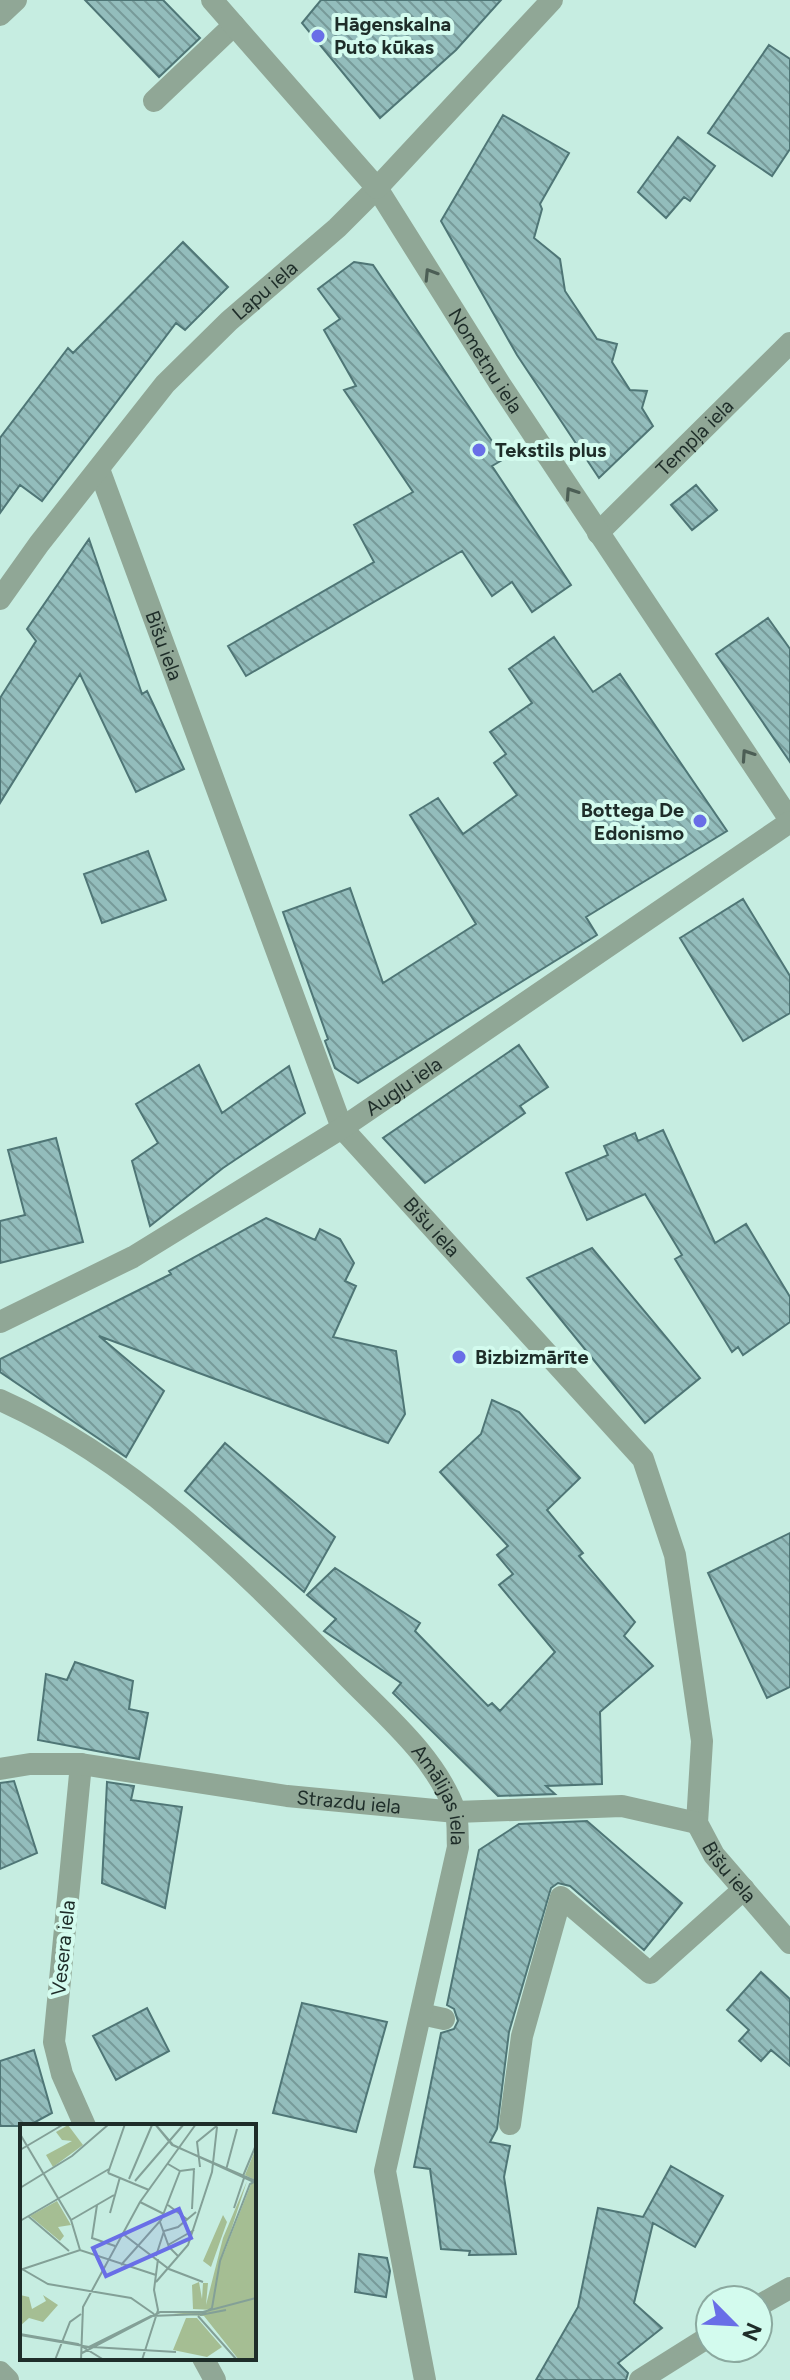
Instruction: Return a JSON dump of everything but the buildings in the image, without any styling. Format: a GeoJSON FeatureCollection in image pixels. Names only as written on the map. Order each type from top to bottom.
{"type":"FeatureCollection","features":[{"type":"Feature","properties":{"kind":"street"},"geometry":{"type":"LineString","coordinates":[[0,15],[16,0]]}},
{"type":"Feature","properties":{"kind":"street","name":"Nometņu iela"},"geometry":{"type":"LineString","coordinates":[[212,0],[377,188],[598,533],[790,821]]}},
{"type":"Feature","properties":{"kind":"street","name":"Lapu iela"},"geometry":{"type":"LineString","coordinates":[[0,599],[165,384],[229,321],[337,228],[552,0]]}},
{"type":"Feature","properties":{"kind":"street"},"geometry":{"type":"LineString","coordinates":[[154,101],[234,25]]}},
{"type":"Feature","properties":{"kind":"street","name":"Tempļa iela"},"geometry":{"type":"LineString","coordinates":[[598,533],[790,343]]}},
{"type":"Feature","properties":{"kind":"street","name":"Bišu iela"},"geometry":{"type":"LineString","coordinates":[[99,469],[342,1128],[643,1459],[675,1555],[702,1741],[697,1823],[714,1855],[790,1943]]}},
{"type":"Feature","properties":{"kind":"street","name":"Augļu iela"},"geometry":{"type":"LineString","coordinates":[[0,1322],[133,1257],[342,1128],[790,821]]}},
{"type":"Feature","properties":{"kind":"street","name":"Amālijas iela"},"geometry":{"type":"LineString","coordinates":[[0,1400],[33,1415],[116,1466],[225,1554],[429,1762],[456,1812],[458,1847],[385,2171],[425,2380]]}},
{"type":"Feature","properties":{"kind":"street","name":"Strazdu iela"},"geometry":{"type":"LineString","coordinates":[[0,1769],[30,1764],[81,1764],[287,1796],[456,1812],[622,1806],[697,1823]]}},
{"type":"Feature","properties":{"kind":"street","name":"Vesera iela"},"geometry":{"type":"LineString","coordinates":[[81,1764],[54,2042],[62,2074],[84,2124]]}},
{"type":"Feature","properties":{"kind":"street"},"geometry":{"type":"LineString","coordinates":[[510,2124],[519,2036],[561,1897],[650,1973],[744,1889]]}},
{"type":"Feature","properties":{"kind":"street"},"geometry":{"type":"LineString","coordinates":[[421,2014],[444,2019]]}},
{"type":"Feature","properties":{"kind":"street"},"geometry":{"type":"LineString","coordinates":[[640,2380],[694,2346]]}},
{"type":"Feature","properties":{"kind":"street"},"geometry":{"type":"LineString","coordinates":[[204,2360],[215,2380]]}},
{"type":"Feature","properties":{"kind":"street"},"geometry":{"type":"LineString","coordinates":[[0,2372],[8,2380]]}},
{"type":"Feature","properties":{"kind":"place","name":"Hāgenskalna Puto kūkas"},"geometry":{"type":"Point","coordinates":[318,36]}},
{"type":"Feature","properties":{"kind":"place","name":"Tekstils plus"},"geometry":{"type":"Point","coordinates":[479,450]}},
{"type":"Feature","properties":{"kind":"place","name":"Bottega De Edonismo"},"geometry":{"type":"Point","coordinates":[700,821]}},
{"type":"Feature","properties":{"kind":"place","name":"Bizbizmārīte"},"geometry":{"type":"Point","coordinates":[459,1357]}}]}
